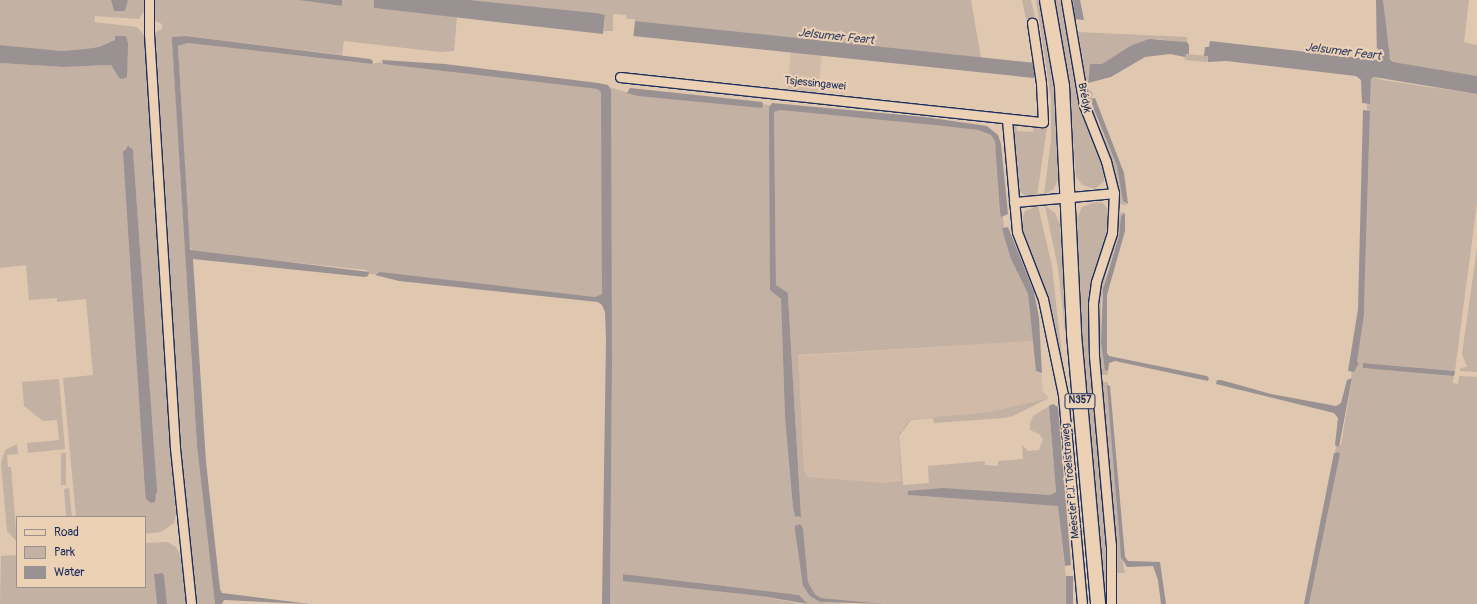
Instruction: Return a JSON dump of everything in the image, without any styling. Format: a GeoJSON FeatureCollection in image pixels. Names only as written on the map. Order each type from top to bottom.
{"type":"FeatureCollection","features":[{"type":"Feature","properties":{"kind":"main road","name":"Brédyk"},"geometry":{"type":"LineString","coordinates":[[1047,0],[1062,86],[1068,198]]}},
{"type":"Feature","properties":{"kind":"main road","name":"Meester P.J. Troelstraweg"},"geometry":{"type":"LineString","coordinates":[[1068,198],[1074,334],[1098,604]]}},
{"type":"Feature","properties":{"kind":"street"},"geometry":{"type":"LineString","coordinates":[[149,0],[149,34],[175,448],[191,604]]}},
{"type":"Feature","properties":{"kind":"street","name":"Brédyk"},"geometry":{"type":"LineString","coordinates":[[1066,0],[1084,105],[1108,167],[1114,193]]}},
{"type":"Feature","properties":{"kind":"street","name":"Tsjessingawei"},"geometry":{"type":"LineString","coordinates":[[620,77],[933,109],[1007,120],[1043,122],[1041,82],[1032,23]]}},
{"type":"Feature","properties":{"kind":"street"},"geometry":{"type":"LineString","coordinates":[[1007,120],[1014,202],[1114,193],[1114,222],[1096,282],[1093,304],[1094,356],[1111,545],[1111,604]]}},
{"type":"Feature","properties":{"kind":"street","name":"Meester P.J. Troelstraweg"},"geometry":{"type":"LineString","coordinates":[[1014,202],[1019,243],[1040,288],[1060,378],[1082,604]]}},
{"type":"Feature","properties":{"kind":"shaded area"},"geometry":{"type":"Polygon","coordinates":[[[791,52],[822,55],[818,93],[787,90],[791,52]]]}},
{"type":"Feature","properties":{"kind":"shaded area"},"geometry":{"type":"Polygon","coordinates":[[[1033,341],[1036,371],[1041,373],[1043,391],[1049,398],[989,412],[910,419],[898,435],[902,492],[800,483],[792,356],[1033,341]]]}},
{"type":"Feature","properties":{"kind":"green space"},"geometry":{"type":"Polygon","coordinates":[[[0,0],[111,0],[114,11],[125,11],[128,0],[144,0],[144,11],[139,19],[95,16],[94,22],[137,27],[144,35],[176,514],[174,523],[161,532],[146,534],[146,516],[76,516],[63,378],[93,375],[86,299],[57,302],[57,298],[29,300],[26,265],[0,268],[0,63],[63,67],[111,65],[119,78],[128,43],[126,36],[115,36],[115,40],[99,47],[62,51],[0,45],[0,0]],[[124,148],[145,491],[157,497],[133,150],[124,148]]]}},
{"type":"Feature","properties":{"kind":"green space"},"geometry":{"type":"Polygon","coordinates":[[[155,0],[298,0],[341,6],[342,0],[374,0],[374,8],[457,17],[454,51],[440,52],[344,41],[342,55],[185,36],[172,37],[197,446],[215,604],[196,604],[181,464],[154,33],[162,29],[162,24],[154,20],[155,0]]]}},
{"type":"Feature","properties":{"kind":"green space"},"geometry":{"type":"Polygon","coordinates":[[[470,0],[971,0],[981,58],[635,21],[635,19],[627,19],[626,15],[613,14],[613,31],[604,31],[605,16],[596,13],[470,0]]]}},
{"type":"Feature","properties":{"kind":"green space"},"geometry":{"type":"Polygon","coordinates":[[[1022,0],[1031,0],[1035,17],[1026,19],[1022,0]]]}},
{"type":"Feature","properties":{"kind":"green space"},"geometry":{"type":"Polygon","coordinates":[[[1036,0],[1041,0],[1056,94],[1058,179],[1054,189],[1044,195],[1051,140],[1051,99],[1036,0]]]}},
{"type":"Feature","properties":{"kind":"green space"},"geometry":{"type":"Polygon","coordinates":[[[1053,0],[1062,0],[1083,117],[1105,173],[1104,181],[1095,189],[1082,185],[1076,176],[1069,93],[1053,0]]]}},
{"type":"Feature","properties":{"kind":"green space"},"geometry":{"type":"Polygon","coordinates":[[[1383,0],[1469,0],[1464,42],[1477,45],[1477,76],[1393,62],[1387,53],[1383,0]]]}},
{"type":"Feature","properties":{"kind":"green space"},"geometry":{"type":"Polygon","coordinates":[[[1078,32],[1187,37],[1187,42],[1156,39],[1130,46],[1102,64],[1090,64],[1087,88],[1093,93],[1091,100],[1097,120],[1117,166],[1126,206],[1118,203],[1113,169],[1094,127],[1087,99],[1078,32]]]}},
{"type":"Feature","properties":{"kind":"green space"},"geometry":{"type":"Polygon","coordinates":[[[188,43],[371,64],[381,62],[383,64],[597,89],[601,92],[602,97],[602,294],[595,297],[369,274],[366,270],[193,252],[189,245],[178,46],[188,43]]]}},
{"type":"Feature","properties":{"kind":"green space"},"geometry":{"type":"Polygon","coordinates":[[[1185,54],[1208,56],[1207,62],[1184,60],[1185,54]]]}},
{"type":"Feature","properties":{"kind":"green space"},"geometry":{"type":"Polygon","coordinates":[[[1374,77],[1382,80],[1477,94],[1477,203],[1455,371],[1364,363],[1363,368],[1454,376],[1453,383],[1458,384],[1459,376],[1477,377],[1477,604],[1309,604],[1340,454],[1335,452],[1336,446],[1341,445],[1352,379],[1351,372],[1354,372],[1359,363],[1357,362],[1364,315],[1370,112],[1367,111],[1367,104],[1370,104],[1371,79],[1374,77]]]}},
{"type":"Feature","properties":{"kind":"green space"},"geometry":{"type":"Polygon","coordinates":[[[609,87],[626,92],[770,105],[770,290],[781,299],[785,418],[793,508],[795,515],[801,517],[788,296],[776,285],[774,112],[780,110],[943,126],[978,130],[991,135],[995,141],[1004,227],[1002,228],[1011,259],[1028,294],[1033,341],[798,355],[804,471],[808,477],[884,483],[901,481],[898,435],[910,419],[989,412],[1049,398],[1013,416],[1004,418],[934,423],[933,418],[911,420],[899,436],[903,485],[929,483],[928,466],[985,461],[985,465],[998,466],[998,461],[1023,459],[1022,445],[1028,451],[1039,450],[1043,439],[1039,434],[1030,430],[1030,424],[1033,416],[1049,406],[1056,492],[1050,495],[908,491],[908,495],[1058,506],[1069,604],[885,604],[821,598],[815,594],[808,582],[803,528],[803,586],[820,602],[846,604],[808,604],[799,595],[624,574],[624,581],[760,596],[801,604],[610,604],[612,364],[609,87]]]}},
{"type":"Feature","properties":{"kind":"green space"},"geometry":{"type":"Polygon","coordinates":[[[1016,125],[1017,131],[1033,132],[1034,125],[1047,127],[1037,196],[1025,196],[1018,190],[1011,131],[1016,125]]]}},
{"type":"Feature","properties":{"kind":"green space"},"geometry":{"type":"Polygon","coordinates":[[[1096,202],[1103,203],[1109,211],[1105,243],[1092,280],[1090,307],[1107,547],[1107,604],[1104,604],[1080,330],[1075,224],[1082,207],[1096,202]]]}},
{"type":"Feature","properties":{"kind":"green space"},"geometry":{"type":"Polygon","coordinates":[[[1038,206],[1052,266],[1065,385],[1047,297],[1025,247],[1020,227],[1025,211],[1038,206]]]}},
{"type":"Feature","properties":{"kind":"green space"},"geometry":{"type":"Polygon","coordinates":[[[1045,206],[1055,213],[1060,225],[1071,365],[1069,365],[1058,268],[1045,206]]]}},
{"type":"Feature","properties":{"kind":"green space"},"geometry":{"type":"Polygon","coordinates":[[[1125,212],[1121,216],[1119,236],[1106,274],[1101,301],[1101,342],[1108,375],[1102,375],[1097,346],[1099,283],[1118,213],[1125,212]]]}},
{"type":"Feature","properties":{"kind":"green space"},"geometry":{"type":"Polygon","coordinates":[[[1477,248],[1477,372],[1460,371],[1460,368],[1467,367],[1462,354],[1477,248]]]}},
{"type":"Feature","properties":{"kind":"green space"},"geometry":{"type":"Polygon","coordinates":[[[59,379],[65,449],[28,453],[27,443],[59,440],[57,420],[43,421],[24,406],[22,382],[59,379]]]}},
{"type":"Feature","properties":{"kind":"green space"},"geometry":{"type":"Polygon","coordinates":[[[1103,382],[1108,382],[1120,546],[1125,573],[1118,573],[1114,568],[1100,386],[1103,382]]]}},
{"type":"Feature","properties":{"kind":"green space"},"geometry":{"type":"Polygon","coordinates":[[[17,444],[18,454],[7,455],[8,467],[11,467],[16,541],[7,531],[1,464],[5,450],[17,444]]]}},
{"type":"Feature","properties":{"kind":"green space"},"geometry":{"type":"Polygon","coordinates":[[[61,453],[66,453],[66,485],[61,485],[61,453]]]}},
{"type":"Feature","properties":{"kind":"green space"},"geometry":{"type":"Polygon","coordinates":[[[69,488],[72,516],[66,516],[64,489],[69,488]]]}},
{"type":"Feature","properties":{"kind":"green space"},"geometry":{"type":"Polygon","coordinates":[[[167,542],[176,547],[181,556],[186,604],[167,604],[164,575],[159,573],[154,574],[157,604],[0,604],[1,556],[16,555],[16,588],[146,588],[146,543],[167,542]]]}},
{"type":"Feature","properties":{"kind":"water"},"geometry":{"type":"Polygon","coordinates":[[[111,0],[128,0],[125,11],[114,11],[111,0]]]}},
{"type":"Feature","properties":{"kind":"water"},"geometry":{"type":"Polygon","coordinates":[[[298,0],[342,0],[342,6],[298,0]]]}},
{"type":"Feature","properties":{"kind":"water"},"geometry":{"type":"Polygon","coordinates":[[[374,0],[470,0],[596,13],[605,15],[603,34],[374,8],[374,0]]]}},
{"type":"Feature","properties":{"kind":"water"},"geometry":{"type":"Polygon","coordinates":[[[1073,0],[1080,0],[1084,20],[1075,19],[1073,0]]]}},
{"type":"Feature","properties":{"kind":"water"},"geometry":{"type":"Polygon","coordinates":[[[1376,0],[1383,0],[1390,59],[1393,62],[1477,76],[1477,94],[1374,77],[1371,79],[1370,104],[1362,103],[1361,80],[1356,76],[1226,61],[1208,62],[1208,56],[1204,56],[1205,47],[1209,47],[1210,41],[1377,60],[1376,0]]]}},
{"type":"Feature","properties":{"kind":"water"},"geometry":{"type":"Polygon","coordinates":[[[635,21],[1036,63],[1034,78],[633,36],[635,21]]]}},
{"type":"Feature","properties":{"kind":"water"},"geometry":{"type":"Polygon","coordinates":[[[115,36],[126,36],[128,43],[127,77],[123,79],[119,78],[111,65],[63,67],[0,63],[0,45],[62,51],[99,47],[115,40],[115,36]]]}},
{"type":"Feature","properties":{"kind":"water"},"geometry":{"type":"Polygon","coordinates":[[[185,36],[370,59],[373,61],[372,64],[188,43],[178,46],[190,250],[369,272],[368,276],[365,277],[193,259],[206,462],[220,589],[222,593],[310,604],[224,600],[222,604],[215,604],[197,446],[172,41],[172,37],[185,36]]]}},
{"type":"Feature","properties":{"kind":"water"},"geometry":{"type":"Polygon","coordinates":[[[1149,39],[1187,42],[1189,45],[1189,54],[1186,54],[1185,57],[1170,54],[1145,57],[1111,77],[1088,83],[1090,64],[1102,64],[1130,46],[1149,39]]]}},
{"type":"Feature","properties":{"kind":"water"},"geometry":{"type":"Polygon","coordinates":[[[382,60],[445,64],[598,83],[608,85],[611,90],[612,364],[610,604],[602,604],[606,339],[605,312],[602,305],[598,302],[399,281],[375,275],[380,272],[595,297],[602,294],[601,92],[597,89],[383,64],[382,60]]]}},
{"type":"Feature","properties":{"kind":"water"},"geometry":{"type":"Polygon","coordinates":[[[630,88],[762,102],[763,104],[762,108],[638,96],[627,93],[630,88]]]}},
{"type":"Feature","properties":{"kind":"water"},"geometry":{"type":"Polygon","coordinates":[[[1095,98],[1124,173],[1128,204],[1123,201],[1117,166],[1093,107],[1091,99],[1095,98]]]}},
{"type":"Feature","properties":{"kind":"water"},"geometry":{"type":"Polygon","coordinates":[[[772,103],[925,117],[987,126],[998,135],[1001,144],[1008,214],[1001,217],[995,141],[991,135],[978,130],[943,126],[780,110],[774,112],[776,285],[788,293],[801,517],[795,516],[793,508],[785,418],[781,299],[770,290],[769,108],[772,103]]]}},
{"type":"Feature","properties":{"kind":"water"},"geometry":{"type":"Polygon","coordinates":[[[1363,110],[1370,111],[1364,315],[1357,362],[1359,363],[1354,372],[1348,371],[1358,309],[1363,110]]]}},
{"type":"Feature","properties":{"kind":"water"},"geometry":{"type":"Polygon","coordinates":[[[128,146],[133,150],[157,491],[155,502],[151,503],[146,499],[145,491],[123,152],[128,146]]]}},
{"type":"Feature","properties":{"kind":"water"},"geometry":{"type":"Polygon","coordinates":[[[1125,213],[1125,231],[1107,295],[1107,353],[1109,356],[1207,376],[1209,378],[1208,381],[1115,361],[1109,363],[1108,371],[1105,370],[1101,342],[1103,289],[1119,236],[1121,216],[1125,213]]]}},
{"type":"Feature","properties":{"kind":"water"},"geometry":{"type":"Polygon","coordinates":[[[1008,227],[1034,292],[1039,318],[1042,373],[1036,371],[1028,294],[1011,259],[1002,228],[1008,227]]]}},
{"type":"Feature","properties":{"kind":"water"},"geometry":{"type":"Polygon","coordinates":[[[1363,363],[1455,371],[1454,376],[1430,374],[1363,368],[1363,363]]]}},
{"type":"Feature","properties":{"kind":"water"},"geometry":{"type":"Polygon","coordinates":[[[1352,378],[1339,447],[1335,445],[1338,418],[1334,413],[1216,384],[1217,380],[1221,380],[1271,394],[1336,406],[1341,403],[1347,380],[1352,378]]]}},
{"type":"Feature","properties":{"kind":"water"},"geometry":{"type":"Polygon","coordinates":[[[1107,385],[1110,386],[1125,557],[1128,561],[1160,562],[1166,604],[1161,604],[1158,580],[1153,566],[1127,567],[1121,557],[1107,385]]]}},
{"type":"Feature","properties":{"kind":"water"},"geometry":{"type":"Polygon","coordinates":[[[1053,404],[1058,407],[1071,565],[1065,566],[1058,506],[908,495],[908,491],[943,488],[1050,495],[1056,492],[1049,406],[1053,404]]]}},
{"type":"Feature","properties":{"kind":"water"},"geometry":{"type":"Polygon","coordinates":[[[1338,452],[1340,454],[1309,604],[1304,604],[1334,453],[1338,452]]]}},
{"type":"Feature","properties":{"kind":"water"},"geometry":{"type":"Polygon","coordinates":[[[800,524],[803,528],[808,582],[815,594],[821,598],[885,604],[820,602],[810,596],[803,586],[795,530],[795,526],[800,524]]]}},
{"type":"Feature","properties":{"kind":"water"},"geometry":{"type":"Polygon","coordinates":[[[162,573],[164,575],[167,604],[157,604],[154,574],[162,573]]]}},
{"type":"Feature","properties":{"kind":"water"},"geometry":{"type":"Polygon","coordinates":[[[623,574],[799,595],[808,604],[760,596],[623,581],[623,574]]]}},
{"type":"Feature","properties":{"kind":"water"},"geometry":{"type":"Polygon","coordinates":[[[1066,576],[1073,576],[1073,604],[1066,604],[1066,576]]]}},
{"type":"Feature","properties":{"kind":"water label","name":"Jelsumer Feart"},"geometry":{"type":"Point","coordinates":[836,37]}},
{"type":"Feature","properties":{"kind":"water label","name":"Jelsumer Feart"},"geometry":{"type":"Point","coordinates":[1343,52]}}]}
